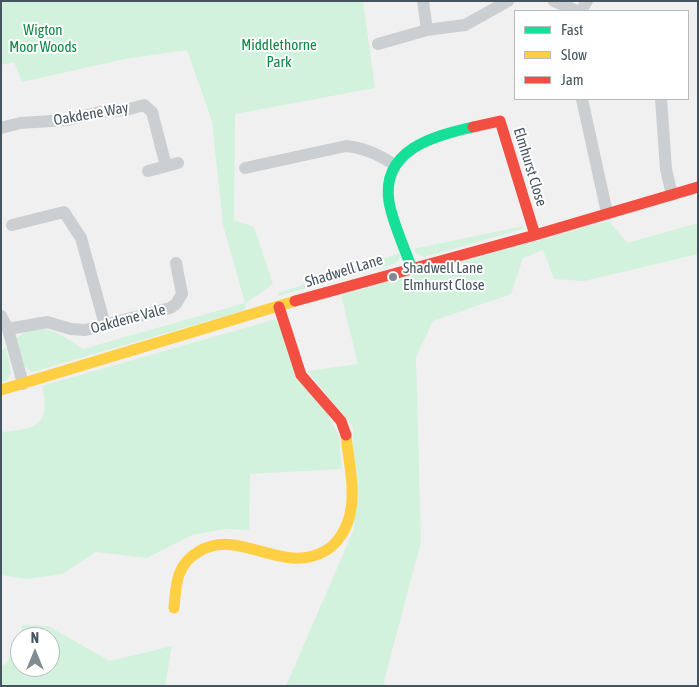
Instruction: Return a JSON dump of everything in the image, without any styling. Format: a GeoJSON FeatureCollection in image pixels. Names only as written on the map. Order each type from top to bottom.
{"type":"FeatureCollection","features":[{"type":"Feature","properties":{"kind":"street"},"geometry":{"type":"LineString","coordinates":[[423,1],[427,30]]}},
{"type":"Feature","properties":{"kind":"street"},"geometry":{"type":"LineString","coordinates":[[378,44],[427,30],[464,25],[508,1]]}},
{"type":"Feature","properties":{"kind":"street"},"geometry":{"type":"LineString","coordinates":[[554,1],[575,10]]}},
{"type":"Feature","properties":{"kind":"street"},"geometry":{"type":"LineString","coordinates":[[582,100],[607,213]]}},
{"type":"Feature","properties":{"kind":"street"},"geometry":{"type":"LineString","coordinates":[[661,100],[666,169],[672,195]]}},
{"type":"Feature","properties":{"kind":"street","name":"Oakdene Way"},"geometry":{"type":"LineString","coordinates":[[1,128],[20,123],[67,120],[100,112],[126,110],[144,105],[152,112],[172,164],[148,171]]}},
{"type":"Feature","properties":{"kind":"street","name":"Elmhurst Close"},"geometry":{"type":"LineString","coordinates":[[412,267],[389,201],[389,185],[395,166],[412,147],[426,140],[500,121],[535,234]]}},
{"type":"Feature","properties":{"kind":"street"},"geometry":{"type":"LineString","coordinates":[[245,168],[346,146],[362,147],[374,152],[395,166]]}},
{"type":"Feature","properties":{"kind":"street","name":"Shadwell Lane"},"geometry":{"type":"LineString","coordinates":[[1,390],[412,267],[698,187]]}},
{"type":"Feature","properties":{"kind":"street"},"geometry":{"type":"LineString","coordinates":[[12,225],[64,212],[81,238],[105,325]]}},
{"type":"Feature","properties":{"kind":"street","name":"Oakdene Vale"},"geometry":{"type":"LineString","coordinates":[[8,329],[47,322],[80,330],[164,310],[176,304],[182,294],[176,263]]}},
{"type":"Feature","properties":{"kind":"street"},"geometry":{"type":"LineString","coordinates":[[174,608],[177,577],[184,562],[197,550],[224,542],[273,556],[309,559],[323,554],[335,543],[350,514],[346,433],[341,421],[301,375],[279,307]]}},
{"type":"Feature","properties":{"kind":"street"},"geometry":{"type":"LineString","coordinates":[[1,316],[8,329],[23,384]]}},
{"type":"Feature","properties":{"kind":"green space"},"geometry":{"type":"Polygon","coordinates":[[[1,1],[363,1],[375,88],[235,114],[234,220],[254,227],[273,284],[245,304],[246,310],[32,372],[23,365],[16,339],[34,329],[50,330],[67,338],[83,349],[245,303],[223,225],[212,121],[187,50],[125,59],[22,82],[14,62],[1,65],[1,1]]]}},
{"type":"Feature","properties":{"kind":"green space"},"geometry":{"type":"Polygon","coordinates":[[[609,221],[627,243],[698,223],[698,254],[584,281],[554,279],[543,250],[523,258],[511,294],[433,321],[416,357],[421,542],[384,681],[385,686],[286,686],[354,529],[353,427],[307,371],[358,364],[341,295],[609,221]]]}},
{"type":"Feature","properties":{"kind":"green space"},"geometry":{"type":"Polygon","coordinates":[[[523,226],[523,229],[424,257],[413,249],[523,226]]]}},
{"type":"Feature","properties":{"kind":"green space"},"geometry":{"type":"Polygon","coordinates":[[[400,253],[399,260],[394,264],[278,296],[278,293],[400,253]]]}},
{"type":"Feature","properties":{"kind":"green space"},"geometry":{"type":"Polygon","coordinates":[[[276,319],[339,436],[342,469],[250,474],[249,530],[226,529],[192,535],[147,558],[96,552],[62,574],[26,579],[1,575],[1,432],[24,429],[38,422],[42,417],[44,409],[42,386],[276,319]]]}},
{"type":"Feature","properties":{"kind":"green space"},"geometry":{"type":"Polygon","coordinates":[[[6,347],[11,373],[7,380],[1,383],[1,351],[6,347]]]}},
{"type":"Feature","properties":{"kind":"green space"},"geometry":{"type":"Polygon","coordinates":[[[23,625],[50,627],[22,627],[23,625]]]}},
{"type":"Feature","properties":{"kind":"green space"},"geometry":{"type":"Polygon","coordinates":[[[60,633],[110,661],[172,646],[165,686],[1,686],[1,666],[7,663],[10,656],[10,677],[60,677],[60,633]]]}},
{"type":"Feature","properties":{"kind":"traffic: fast"},"geometry":{"type":"LineString","coordinates":[[411,267],[389,202],[389,184],[393,170],[413,148],[442,135],[473,127]]}},
{"type":"Feature","properties":{"kind":"traffic: slow"},"geometry":{"type":"LineString","coordinates":[[1,390],[295,301]]}},
{"type":"Feature","properties":{"kind":"traffic: slow"},"geometry":{"type":"LineString","coordinates":[[174,608],[178,576],[185,563],[198,552],[213,546],[229,544],[292,558],[309,557],[325,551],[334,544],[347,525],[352,504],[352,485],[346,435]]}},
{"type":"Feature","properties":{"kind":"traffic: jam"},"geometry":{"type":"LineString","coordinates":[[473,127],[500,121],[535,235]]}},
{"type":"Feature","properties":{"kind":"traffic: jam"},"geometry":{"type":"LineString","coordinates":[[295,301],[535,235],[698,187]]}},
{"type":"Feature","properties":{"kind":"traffic: jam"},"geometry":{"type":"LineString","coordinates":[[279,307],[301,375],[341,421],[346,435]]}},
{"type":"Feature","properties":{"kind":"place","name":"Shadwell Lane Elmhurst Close"},"geometry":{"type":"Point","coordinates":[393,277]}},
{"type":"Feature","properties":{"kind":"park label","name":"Wigton Moor Woods"},"geometry":{"type":"Point","coordinates":[43,38]}},
{"type":"Feature","properties":{"kind":"park label","name":"Middlethorne Park"},"geometry":{"type":"Point","coordinates":[279,54]}}]}
